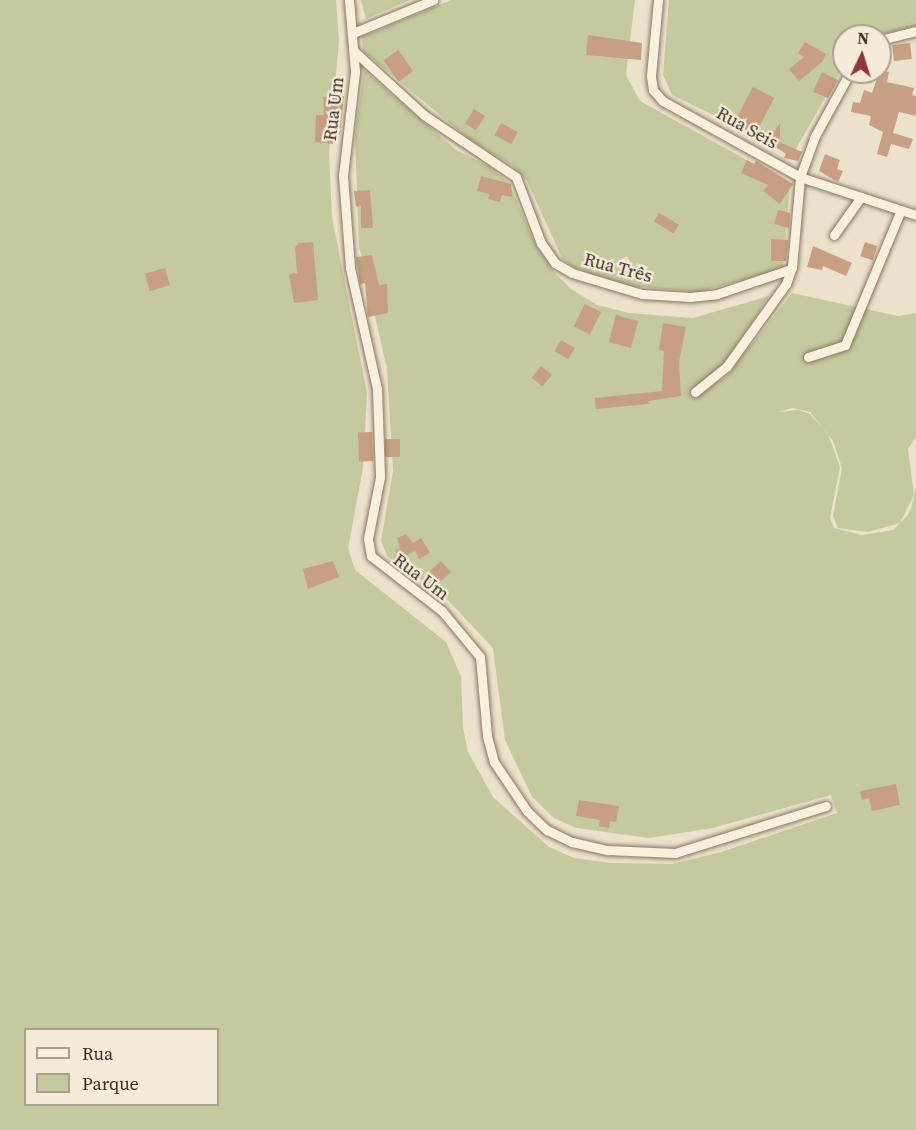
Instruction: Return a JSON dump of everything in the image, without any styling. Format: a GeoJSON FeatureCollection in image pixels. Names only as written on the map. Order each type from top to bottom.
{"type":"FeatureCollection","features":[{"type":"Feature","properties":{"kind":"street","name":"Rua Um"},"geometry":{"type":"LineString","coordinates":[[349,0],[355,52],[343,176],[350,268],[376,389],[380,477],[367,549],[379,566],[442,611],[480,657],[487,736],[502,774],[527,811],[547,830],[572,842],[608,850],[675,853],[826,806]]}},
{"type":"Feature","properties":{"kind":"street"},"geometry":{"type":"LineString","coordinates":[[353,33],[433,0]]}},
{"type":"Feature","properties":{"kind":"street","name":"Rua Seis"},"geometry":{"type":"LineString","coordinates":[[658,0],[651,76],[657,95],[800,177],[916,215]]}},
{"type":"Feature","properties":{"kind":"street"},"geometry":{"type":"LineString","coordinates":[[892,37],[916,31]]}},
{"type":"Feature","properties":{"kind":"street","name":"Rua Três"},"geometry":{"type":"LineString","coordinates":[[355,52],[424,115],[516,177],[541,243],[555,263],[572,273],[642,294],[690,297],[717,294],[792,269]]}},
{"type":"Feature","properties":{"kind":"street"},"geometry":{"type":"LineString","coordinates":[[695,392],[727,366],[782,290],[792,269],[800,177],[815,136],[843,84]]}},
{"type":"Feature","properties":{"kind":"street"},"geometry":{"type":"LineString","coordinates":[[834,235],[861,197]]}},
{"type":"Feature","properties":{"kind":"street"},"geometry":{"type":"LineString","coordinates":[[808,357],[845,345],[901,210]]}},
{"type":"Feature","properties":{"kind":"green space"},"geometry":{"type":"Polygon","coordinates":[[[0,0],[336,0],[339,40],[329,153],[332,217],[367,393],[363,468],[348,548],[355,570],[446,642],[461,677],[463,728],[468,752],[493,797],[549,847],[574,858],[611,863],[672,864],[721,852],[837,813],[831,795],[713,828],[649,838],[576,828],[554,818],[532,797],[505,740],[493,648],[444,596],[387,556],[381,541],[393,471],[387,369],[359,246],[355,137],[364,70],[456,150],[490,167],[509,183],[534,242],[555,273],[571,289],[597,305],[629,313],[693,318],[769,296],[727,361],[696,396],[726,377],[792,293],[898,316],[916,313],[916,437],[908,449],[914,495],[900,523],[908,515],[912,506],[916,486],[916,1130],[0,1130],[0,0]],[[793,408],[777,412],[798,410],[810,414],[823,429],[810,412],[793,408]],[[828,435],[840,467],[830,518],[834,528],[862,535],[893,530],[900,523],[868,532],[838,528],[833,516],[842,468],[833,441],[828,435]]]}},
{"type":"Feature","properties":{"kind":"green space"},"geometry":{"type":"Polygon","coordinates":[[[361,0],[410,0],[366,19],[361,0]]]}},
{"type":"Feature","properties":{"kind":"green space"},"geometry":{"type":"Polygon","coordinates":[[[451,0],[635,0],[626,75],[640,101],[790,184],[783,268],[699,292],[627,286],[575,268],[562,258],[527,181],[513,166],[469,139],[363,51],[362,37],[451,0]]]}},
{"type":"Feature","properties":{"kind":"green space"},"geometry":{"type":"Polygon","coordinates":[[[669,0],[916,0],[916,26],[892,32],[892,24],[832,24],[833,84],[793,154],[672,95],[663,75],[669,0]]]}},
{"type":"Feature","properties":{"kind":"building"},"geometry":{"type":"Polygon","coordinates":[[[588,35],[642,43],[641,60],[586,55],[588,35]]]}},
{"type":"Feature","properties":{"kind":"building"},"geometry":{"type":"Polygon","coordinates":[[[805,42],[826,54],[822,62],[799,81],[789,69],[804,57],[798,53],[805,42]]]}},
{"type":"Feature","properties":{"kind":"building"},"geometry":{"type":"Polygon","coordinates":[[[910,43],[912,59],[894,61],[892,45],[910,43]]]}},
{"type":"Feature","properties":{"kind":"building"},"geometry":{"type":"Polygon","coordinates":[[[398,50],[413,71],[399,82],[383,61],[398,50]]]}},
{"type":"Feature","properties":{"kind":"building"},"geometry":{"type":"Polygon","coordinates":[[[822,72],[832,77],[832,84],[836,84],[828,98],[813,92],[822,72]]]}},
{"type":"Feature","properties":{"kind":"building"},"geometry":{"type":"Polygon","coordinates":[[[892,83],[914,88],[912,95],[916,96],[916,116],[899,112],[893,133],[913,139],[909,149],[891,144],[887,157],[877,154],[883,132],[869,125],[871,116],[851,112],[853,102],[860,103],[864,90],[872,93],[875,84],[892,83]]]}},
{"type":"Feature","properties":{"kind":"building"},"geometry":{"type":"Polygon","coordinates":[[[753,87],[774,98],[755,134],[734,123],[753,87]]]}},
{"type":"Feature","properties":{"kind":"building"},"geometry":{"type":"Polygon","coordinates":[[[344,96],[340,135],[334,135],[333,144],[315,142],[316,115],[324,115],[323,97],[344,96]]]}},
{"type":"Feature","properties":{"kind":"building"},"geometry":{"type":"Polygon","coordinates":[[[474,109],[485,116],[476,130],[465,123],[474,109]]]}},
{"type":"Feature","properties":{"kind":"building"},"geometry":{"type":"Polygon","coordinates":[[[501,123],[518,132],[511,144],[494,135],[501,123]]]}},
{"type":"Feature","properties":{"kind":"building"},"geometry":{"type":"Polygon","coordinates":[[[780,123],[780,142],[802,152],[798,161],[784,158],[786,154],[768,142],[780,123]]]}},
{"type":"Feature","properties":{"kind":"building"},"geometry":{"type":"Polygon","coordinates":[[[825,154],[840,160],[837,169],[843,171],[838,182],[819,171],[825,154]]]}},
{"type":"Feature","properties":{"kind":"building"},"geometry":{"type":"Polygon","coordinates":[[[747,160],[754,164],[756,161],[793,184],[780,204],[763,191],[768,185],[741,173],[747,160]]]}},
{"type":"Feature","properties":{"kind":"building"},"geometry":{"type":"Polygon","coordinates":[[[481,176],[511,184],[512,197],[502,195],[500,202],[488,199],[489,194],[477,191],[481,176]]]}},
{"type":"Feature","properties":{"kind":"building"},"geometry":{"type":"Polygon","coordinates":[[[370,190],[373,228],[361,228],[361,206],[356,207],[354,191],[370,190]]]}},
{"type":"Feature","properties":{"kind":"building"},"geometry":{"type":"Polygon","coordinates":[[[778,210],[790,213],[789,228],[774,224],[778,210]]]}},
{"type":"Feature","properties":{"kind":"building"},"geometry":{"type":"Polygon","coordinates":[[[659,213],[679,225],[674,233],[654,222],[659,213]]]}},
{"type":"Feature","properties":{"kind":"building"},"geometry":{"type":"Polygon","coordinates":[[[771,239],[788,240],[786,261],[771,261],[771,239]]]}},
{"type":"Feature","properties":{"kind":"building"},"geometry":{"type":"Polygon","coordinates":[[[313,242],[318,300],[294,303],[289,274],[297,273],[295,248],[298,243],[313,242]]]}},
{"type":"Feature","properties":{"kind":"building"},"geometry":{"type":"Polygon","coordinates":[[[865,242],[877,246],[873,260],[860,256],[865,242]]]}},
{"type":"Feature","properties":{"kind":"building"},"geometry":{"type":"Polygon","coordinates":[[[813,246],[852,263],[846,276],[823,266],[822,270],[807,267],[813,246]]]}},
{"type":"Feature","properties":{"kind":"building"},"geometry":{"type":"Polygon","coordinates":[[[372,255],[379,285],[387,284],[388,313],[368,317],[365,283],[360,284],[356,257],[372,255]]]}},
{"type":"Feature","properties":{"kind":"building"},"geometry":{"type":"Polygon","coordinates":[[[165,268],[170,285],[150,291],[145,274],[165,268]]]}},
{"type":"Feature","properties":{"kind":"building"},"geometry":{"type":"Polygon","coordinates":[[[585,304],[601,312],[590,334],[574,326],[585,304]]]}},
{"type":"Feature","properties":{"kind":"building"},"geometry":{"type":"Polygon","coordinates":[[[616,315],[638,321],[631,348],[609,342],[616,315]]]}},
{"type":"Feature","properties":{"kind":"building"},"geometry":{"type":"Polygon","coordinates":[[[663,323],[686,327],[679,362],[681,396],[648,401],[649,404],[596,409],[595,398],[662,391],[664,351],[659,350],[663,323]]]}},
{"type":"Feature","properties":{"kind":"building"},"geometry":{"type":"Polygon","coordinates":[[[561,340],[575,348],[568,359],[554,351],[561,340]]]}},
{"type":"Feature","properties":{"kind":"building"},"geometry":{"type":"Polygon","coordinates":[[[541,366],[552,375],[542,386],[532,378],[541,366]]]}},
{"type":"Feature","properties":{"kind":"building"},"geometry":{"type":"Polygon","coordinates":[[[358,432],[372,432],[373,461],[359,461],[358,432]]]}},
{"type":"Feature","properties":{"kind":"building"},"geometry":{"type":"Polygon","coordinates":[[[385,439],[400,439],[400,457],[385,457],[385,439]]]}},
{"type":"Feature","properties":{"kind":"building"},"geometry":{"type":"Polygon","coordinates":[[[406,534],[413,543],[421,538],[430,553],[419,559],[415,551],[399,559],[395,550],[400,548],[397,538],[406,534]]]}},
{"type":"Feature","properties":{"kind":"building"},"geometry":{"type":"Polygon","coordinates":[[[333,561],[339,577],[308,589],[303,569],[333,561]]]}},
{"type":"Feature","properties":{"kind":"building"},"geometry":{"type":"Polygon","coordinates":[[[441,561],[451,572],[438,584],[430,571],[441,561]]]}},
{"type":"Feature","properties":{"kind":"building"},"geometry":{"type":"Polygon","coordinates":[[[896,784],[900,805],[872,811],[869,798],[862,800],[860,791],[896,784]]]}},
{"type":"Feature","properties":{"kind":"building"},"geometry":{"type":"Polygon","coordinates":[[[579,800],[619,806],[616,822],[610,821],[609,828],[599,826],[600,820],[576,816],[579,800]]]}}]}
